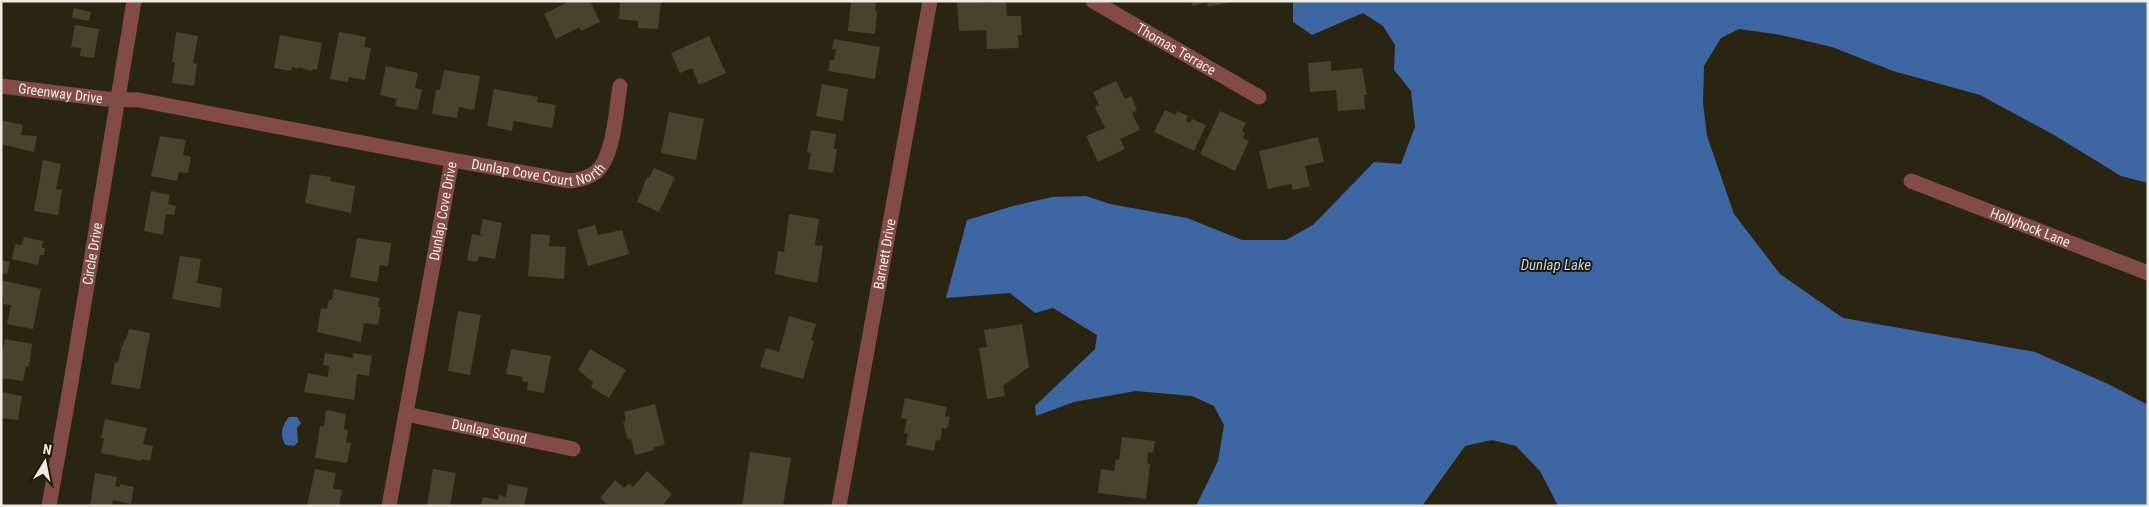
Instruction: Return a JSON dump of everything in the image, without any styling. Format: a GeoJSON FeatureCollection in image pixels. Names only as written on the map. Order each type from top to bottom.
{"type":"FeatureCollection","features":[{"type":"Feature","properties":{"kind":"street","name":"Circle Drive"},"geometry":{"type":"LineString","coordinates":[[49,506],[119,100],[134,1]]}},
{"type":"Feature","properties":{"kind":"street","name":"Barnett Drive"},"geometry":{"type":"LineString","coordinates":[[840,506],[930,1]]}},
{"type":"Feature","properties":{"kind":"street","name":"Thomas Terrace"},"geometry":{"type":"LineString","coordinates":[[1094,1],[1259,97]]}},
{"type":"Feature","properties":{"kind":"street","name":"Greenway Drive"},"geometry":{"type":"LineString","coordinates":[[1,86],[119,100]]}},
{"type":"Feature","properties":{"kind":"street","name":"Dunlap Cove Court North"},"geometry":{"type":"LineString","coordinates":[[452,160],[570,181],[583,179],[595,172],[603,164],[608,152],[620,86]]}},
{"type":"Feature","properties":{"kind":"street","name":"Dunlap Cove Drive"},"geometry":{"type":"LineString","coordinates":[[119,100],[139,100],[452,160],[389,506]]}},
{"type":"Feature","properties":{"kind":"street","name":"Hollyhock Lane"},"geometry":{"type":"LineString","coordinates":[[1911,181],[2148,273]]}},
{"type":"Feature","properties":{"kind":"street","name":"Dunlap Sound"},"geometry":{"type":"LineString","coordinates":[[406,414],[573,449]]}},
{"type":"Feature","properties":{"kind":"water","name":"Dunlap Lake"},"geometry":{"type":"Polygon","coordinates":[[[1293,1],[2148,1],[2148,183],[2121,176],[2054,135],[1980,95],[1893,71],[1832,47],[1781,35],[1739,29],[1721,38],[1704,66],[1703,103],[1707,136],[1734,214],[1780,274],[1843,318],[2035,352],[2108,384],[2148,405],[2148,506],[1558,506],[1540,471],[1516,446],[1492,440],[1465,446],[1422,506],[1196,506],[1218,461],[1224,425],[1214,406],[1192,396],[1136,391],[1074,402],[1036,416],[1035,406],[1095,349],[1097,335],[1053,308],[1035,313],[1010,293],[946,298],[967,220],[1052,197],[1086,196],[1110,204],[1187,218],[1242,240],[1286,240],[1313,225],[1374,162],[1401,164],[1415,127],[1411,91],[1394,70],[1395,45],[1383,26],[1363,13],[1312,35],[1293,22],[1293,1]]]}},
{"type":"Feature","properties":{"kind":"water"},"geometry":{"type":"Polygon","coordinates":[[[289,417],[297,417],[301,423],[297,428],[298,442],[294,446],[286,445],[282,434],[283,427],[289,417]]]}},
{"type":"Feature","properties":{"kind":"building"},"geometry":{"type":"Polygon","coordinates":[[[570,1],[590,1],[600,22],[581,31],[580,27],[556,39],[544,14],[570,1]]]}},
{"type":"Feature","properties":{"kind":"building"},"geometry":{"type":"Polygon","coordinates":[[[620,1],[661,1],[658,29],[638,28],[638,21],[619,19],[620,1]]]}},
{"type":"Feature","properties":{"kind":"building"},"geometry":{"type":"Polygon","coordinates":[[[851,1],[876,1],[875,34],[848,31],[851,1]]]}},
{"type":"Feature","properties":{"kind":"building"},"geometry":{"type":"Polygon","coordinates":[[[957,1],[1006,2],[1007,16],[1021,16],[1022,35],[1018,35],[1019,48],[987,49],[986,30],[959,31],[957,1]]]}},
{"type":"Feature","properties":{"kind":"building"},"geometry":{"type":"Polygon","coordinates":[[[1191,1],[1231,2],[1208,7],[1207,2],[1193,6],[1191,1]]]}},
{"type":"Feature","properties":{"kind":"building"},"geometry":{"type":"Polygon","coordinates":[[[74,8],[91,12],[89,21],[72,18],[74,8]]]}},
{"type":"Feature","properties":{"kind":"building"},"geometry":{"type":"Polygon","coordinates":[[[75,25],[99,29],[94,58],[80,56],[81,48],[71,47],[75,25]]]}},
{"type":"Feature","properties":{"kind":"building"},"geometry":{"type":"Polygon","coordinates":[[[176,32],[198,36],[193,63],[197,64],[194,86],[172,83],[175,63],[172,62],[176,32]]]}},
{"type":"Feature","properties":{"kind":"building"},"geometry":{"type":"Polygon","coordinates":[[[339,32],[366,37],[364,47],[371,48],[365,80],[349,77],[348,82],[330,79],[339,32]]]}},
{"type":"Feature","properties":{"kind":"building"},"geometry":{"type":"Polygon","coordinates":[[[280,35],[322,43],[317,70],[313,69],[312,71],[292,67],[291,71],[274,68],[280,35]]]}},
{"type":"Feature","properties":{"kind":"building"},"geometry":{"type":"Polygon","coordinates":[[[709,36],[726,73],[699,85],[692,68],[680,73],[671,53],[709,36]]]}},
{"type":"Feature","properties":{"kind":"building"},"geometry":{"type":"Polygon","coordinates":[[[834,39],[880,47],[875,79],[828,71],[830,60],[834,60],[836,50],[832,49],[834,39]]]}},
{"type":"Feature","properties":{"kind":"building"},"geometry":{"type":"Polygon","coordinates":[[[1331,61],[1331,71],[1362,68],[1367,95],[1364,95],[1365,109],[1338,111],[1336,90],[1310,92],[1308,63],[1331,61]]]}},
{"type":"Feature","properties":{"kind":"building"},"geometry":{"type":"Polygon","coordinates":[[[386,66],[418,73],[415,88],[422,90],[417,110],[395,106],[397,99],[380,95],[386,66]]]}},
{"type":"Feature","properties":{"kind":"building"},"geometry":{"type":"Polygon","coordinates":[[[444,70],[480,76],[474,110],[459,107],[457,118],[432,114],[436,90],[440,90],[444,70]]]}},
{"type":"Feature","properties":{"kind":"building"},"geometry":{"type":"Polygon","coordinates":[[[1116,81],[1125,99],[1131,96],[1137,110],[1132,113],[1140,130],[1120,139],[1125,149],[1098,162],[1086,136],[1105,128],[1095,107],[1099,105],[1093,92],[1116,81]]]}},
{"type":"Feature","properties":{"kind":"building"},"geometry":{"type":"Polygon","coordinates":[[[822,84],[848,89],[843,121],[816,116],[822,84]]]}},
{"type":"Feature","properties":{"kind":"building"},"geometry":{"type":"Polygon","coordinates":[[[494,89],[538,97],[537,102],[556,105],[552,128],[514,121],[512,131],[487,126],[494,89]]]}},
{"type":"Feature","properties":{"kind":"building"},"geometry":{"type":"Polygon","coordinates":[[[1165,110],[1176,115],[1177,111],[1188,116],[1186,121],[1190,123],[1192,119],[1206,125],[1194,151],[1154,132],[1165,110]]]}},
{"type":"Feature","properties":{"kind":"building"},"geometry":{"type":"Polygon","coordinates":[[[1220,111],[1246,123],[1242,131],[1245,133],[1243,138],[1249,141],[1235,171],[1200,154],[1220,111]]]}},
{"type":"Feature","properties":{"kind":"building"},"geometry":{"type":"Polygon","coordinates":[[[669,112],[704,119],[696,160],[661,153],[669,112]]]}},
{"type":"Feature","properties":{"kind":"building"},"geometry":{"type":"Polygon","coordinates":[[[1,120],[23,125],[21,135],[37,136],[34,152],[1,144],[1,120]]]}},
{"type":"Feature","properties":{"kind":"building"},"geometry":{"type":"Polygon","coordinates":[[[811,130],[836,134],[834,149],[837,149],[833,173],[808,169],[811,153],[807,152],[811,130]]]}},
{"type":"Feature","properties":{"kind":"building"},"geometry":{"type":"Polygon","coordinates":[[[160,136],[186,140],[183,155],[191,157],[188,173],[179,172],[177,181],[151,176],[160,136]]]}},
{"type":"Feature","properties":{"kind":"building"},"geometry":{"type":"Polygon","coordinates":[[[1318,137],[1324,162],[1305,166],[1310,186],[1293,190],[1291,184],[1268,189],[1259,151],[1318,137]]]}},
{"type":"Feature","properties":{"kind":"building"},"geometry":{"type":"Polygon","coordinates":[[[43,160],[61,164],[56,189],[62,190],[58,215],[34,211],[43,160]]]}},
{"type":"Feature","properties":{"kind":"building"},"geometry":{"type":"Polygon","coordinates":[[[654,168],[675,177],[659,212],[637,202],[647,177],[649,178],[654,168]]]}},
{"type":"Feature","properties":{"kind":"building"},"geometry":{"type":"Polygon","coordinates":[[[310,174],[331,177],[330,181],[355,186],[351,213],[305,203],[310,174]]]}},
{"type":"Feature","properties":{"kind":"building"},"geometry":{"type":"Polygon","coordinates":[[[151,191],[170,195],[168,204],[176,206],[174,215],[166,214],[163,235],[144,231],[151,191]]]}},
{"type":"Feature","properties":{"kind":"building"},"geometry":{"type":"Polygon","coordinates":[[[789,214],[819,219],[815,245],[823,246],[817,283],[775,274],[778,251],[784,252],[789,214]]]}},
{"type":"Feature","properties":{"kind":"building"},"geometry":{"type":"Polygon","coordinates":[[[483,219],[502,223],[495,259],[479,256],[477,262],[467,260],[472,234],[482,236],[480,233],[483,219]]]}},
{"type":"Feature","properties":{"kind":"building"},"geometry":{"type":"Polygon","coordinates":[[[595,225],[598,235],[622,230],[629,254],[588,266],[577,230],[595,225]]]}},
{"type":"Feature","properties":{"kind":"building"},"geometry":{"type":"Polygon","coordinates":[[[531,234],[550,235],[549,246],[566,247],[564,279],[528,276],[531,234]]]}},
{"type":"Feature","properties":{"kind":"building"},"geometry":{"type":"Polygon","coordinates":[[[24,237],[43,241],[44,255],[40,255],[38,265],[12,259],[15,244],[22,245],[24,237]]]}},
{"type":"Feature","properties":{"kind":"building"},"geometry":{"type":"Polygon","coordinates":[[[357,238],[391,243],[388,266],[380,265],[377,282],[350,277],[357,238]]]}},
{"type":"Feature","properties":{"kind":"building"},"geometry":{"type":"Polygon","coordinates":[[[180,256],[201,259],[197,283],[222,288],[220,308],[172,299],[180,256]]]}},
{"type":"Feature","properties":{"kind":"building"},"geometry":{"type":"Polygon","coordinates":[[[1,260],[10,262],[7,274],[1,273],[1,260]]]}},
{"type":"Feature","properties":{"kind":"building"},"geometry":{"type":"Polygon","coordinates":[[[1,280],[41,289],[33,329],[7,324],[11,305],[3,304],[4,297],[1,297],[1,280]]]}},
{"type":"Feature","properties":{"kind":"building"},"geometry":{"type":"Polygon","coordinates":[[[334,289],[380,298],[378,307],[381,307],[378,325],[364,323],[361,342],[317,332],[321,308],[327,309],[329,300],[332,300],[334,289]]]}},
{"type":"Feature","properties":{"kind":"building"},"geometry":{"type":"Polygon","coordinates":[[[458,311],[481,315],[470,375],[448,371],[458,311]]]}},
{"type":"Feature","properties":{"kind":"building"},"geometry":{"type":"Polygon","coordinates":[[[789,316],[816,324],[811,340],[814,341],[803,379],[760,367],[766,348],[779,352],[789,316]]]}},
{"type":"Feature","properties":{"kind":"building"},"geometry":{"type":"Polygon","coordinates":[[[1022,324],[1029,367],[1003,386],[1005,396],[987,399],[979,348],[987,347],[984,330],[1022,324]]]}},
{"type":"Feature","properties":{"kind":"building"},"geometry":{"type":"Polygon","coordinates":[[[129,329],[150,333],[140,389],[111,384],[115,362],[118,363],[122,345],[124,340],[126,340],[129,329]]]}},
{"type":"Feature","properties":{"kind":"building"},"geometry":{"type":"Polygon","coordinates":[[[5,339],[32,344],[29,367],[26,366],[23,381],[1,378],[1,359],[5,339]]]}},
{"type":"Feature","properties":{"kind":"building"},"geometry":{"type":"Polygon","coordinates":[[[511,349],[551,356],[544,393],[527,390],[528,382],[522,381],[523,377],[506,374],[511,349]]]}},
{"type":"Feature","properties":{"kind":"building"},"geometry":{"type":"Polygon","coordinates":[[[590,349],[626,370],[609,398],[591,387],[593,382],[578,370],[590,349]]]}},
{"type":"Feature","properties":{"kind":"building"},"geometry":{"type":"Polygon","coordinates":[[[325,353],[353,358],[353,353],[372,356],[369,376],[357,374],[354,400],[304,392],[308,373],[328,377],[329,366],[323,365],[325,353]]]}},
{"type":"Feature","properties":{"kind":"building"},"geometry":{"type":"Polygon","coordinates":[[[1,392],[22,396],[18,420],[1,418],[1,392]]]}},
{"type":"Feature","properties":{"kind":"building"},"geometry":{"type":"Polygon","coordinates":[[[905,398],[947,407],[945,416],[950,417],[947,429],[942,428],[940,441],[936,440],[934,451],[906,445],[908,434],[904,433],[907,419],[901,418],[905,398]]]}},
{"type":"Feature","properties":{"kind":"building"},"geometry":{"type":"Polygon","coordinates":[[[655,404],[665,444],[653,448],[654,450],[635,455],[631,439],[628,440],[623,422],[626,421],[624,412],[655,404]]]}},
{"type":"Feature","properties":{"kind":"building"},"geometry":{"type":"Polygon","coordinates":[[[326,410],[346,414],[344,429],[348,430],[346,442],[351,443],[347,463],[315,458],[320,426],[324,426],[326,410]]]}},
{"type":"Feature","properties":{"kind":"building"},"geometry":{"type":"Polygon","coordinates":[[[105,419],[147,428],[143,444],[153,446],[150,461],[101,453],[104,438],[101,438],[105,419]]]}},
{"type":"Feature","properties":{"kind":"building"},"geometry":{"type":"Polygon","coordinates":[[[1122,437],[1155,441],[1153,453],[1148,452],[1147,463],[1150,464],[1146,499],[1098,493],[1101,469],[1114,471],[1116,459],[1119,460],[1122,437]]]}},
{"type":"Feature","properties":{"kind":"building"},"geometry":{"type":"Polygon","coordinates":[[[750,452],[791,458],[783,506],[742,506],[750,452]]]}},
{"type":"Feature","properties":{"kind":"building"},"geometry":{"type":"Polygon","coordinates":[[[315,469],[336,473],[333,489],[342,490],[339,506],[307,506],[315,469]]]}},
{"type":"Feature","properties":{"kind":"building"},"geometry":{"type":"Polygon","coordinates":[[[433,469],[456,473],[450,506],[427,506],[433,469]]]}},
{"type":"Feature","properties":{"kind":"building"},"geometry":{"type":"Polygon","coordinates":[[[647,471],[672,494],[662,506],[609,506],[600,498],[615,480],[624,488],[629,483],[633,487],[647,471]]]}},
{"type":"Feature","properties":{"kind":"building"},"geometry":{"type":"Polygon","coordinates":[[[95,473],[117,477],[115,486],[120,487],[120,484],[134,487],[131,504],[113,500],[112,506],[90,506],[95,473]]]}},
{"type":"Feature","properties":{"kind":"building"},"geometry":{"type":"Polygon","coordinates":[[[508,484],[528,488],[524,506],[481,506],[483,497],[498,500],[499,495],[506,497],[508,484]]]}}]}
